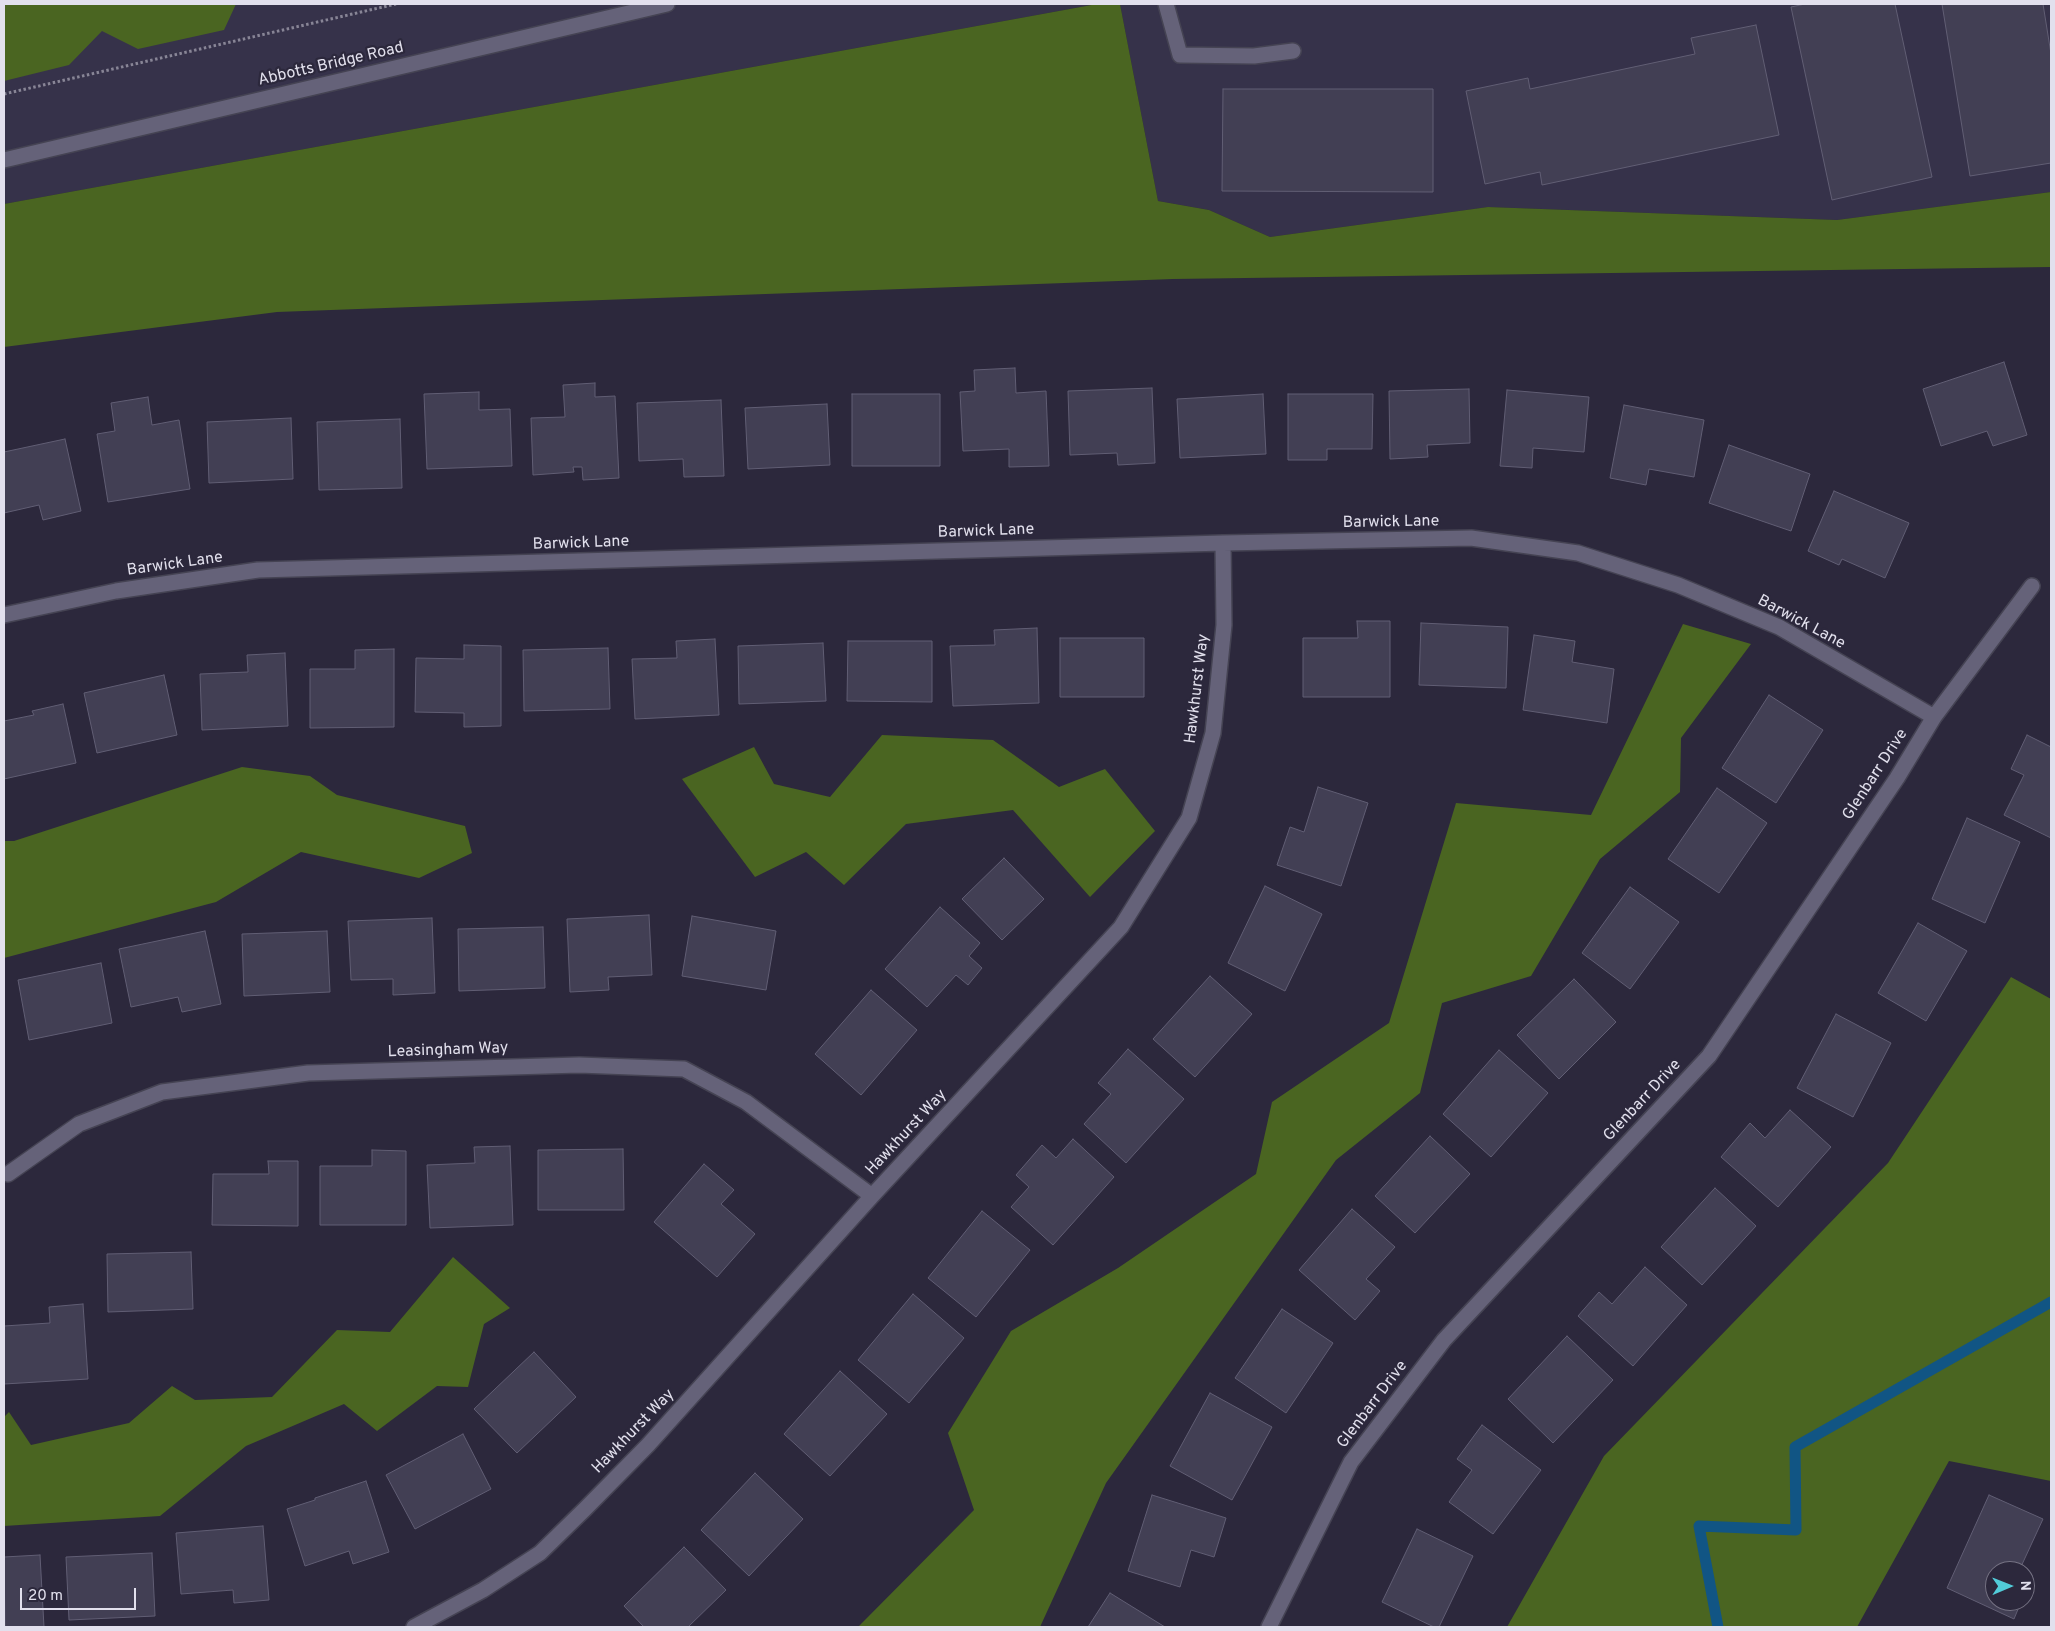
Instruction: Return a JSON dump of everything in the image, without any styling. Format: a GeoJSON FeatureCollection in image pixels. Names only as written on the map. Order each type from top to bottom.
{"type":"FeatureCollection","features":[{"type":"Feature","properties":{"kind":"street","name":"Abbotts Bridge Road"},"geometry":{"type":"LineString","coordinates":[[4,160],[667,4]]}},
{"type":"Feature","properties":{"kind":"street"},"geometry":{"type":"LineString","coordinates":[[1166,4],[1180,55],[1254,56],[1293,51]]}},
{"type":"Feature","properties":{"kind":"street","name":"Barwick Lane"},"geometry":{"type":"LineString","coordinates":[[4,615],[116,591],[258,570],[1223,543],[1471,538],[1578,553],[1678,584],[1779,627],[1934,717]]}},
{"type":"Feature","properties":{"kind":"street","name":"Hawkhurst Way"},"geometry":{"type":"LineString","coordinates":[[414,1627],[483,1590],[540,1553],[648,1445],[872,1196],[1121,927],[1188,818],[1213,733],[1224,625],[1223,543]]}},
{"type":"Feature","properties":{"kind":"street","name":"Glenbarr Drive"},"geometry":{"type":"LineString","coordinates":[[1269,1627],[1351,1462],[1444,1340],[1708,1056],[1897,778],[1934,717],[2032,586]]}},
{"type":"Feature","properties":{"kind":"street","name":"Leasingham Way"},"geometry":{"type":"LineString","coordinates":[[8,1174],[79,1124],[162,1092],[308,1073],[579,1065],[684,1069],[746,1102],[872,1196]]}},
{"type":"Feature","properties":{"kind":"path"},"geometry":{"type":"LineString","coordinates":[[4,94],[396,4]]}},
{"type":"Feature","properties":{"kind":"shaded area"},"geometry":{"type":"Polygon","coordinates":[[[4,4],[1097,4],[4,204],[4,4]]]}},
{"type":"Feature","properties":{"kind":"shaded area"},"geometry":{"type":"Polygon","coordinates":[[[1120,4],[2051,4],[2051,192],[1837,220],[1488,207],[1270,237],[1209,210],[1158,201],[1120,4]]]}},
{"type":"Feature","properties":{"kind":"green space"},"geometry":{"type":"Polygon","coordinates":[[[4,4],[236,4],[224,30],[138,49],[102,31],[69,65],[4,81],[4,4]]]}},
{"type":"Feature","properties":{"kind":"green space"},"geometry":{"type":"Polygon","coordinates":[[[1097,4],[1120,4],[1158,201],[1209,210],[1270,237],[1488,207],[1837,220],[2051,192],[2051,267],[1173,279],[277,312],[4,347],[4,204],[1097,4]]]}},
{"type":"Feature","properties":{"kind":"green space"},"geometry":{"type":"Polygon","coordinates":[[[1683,624],[1751,644],[1681,738],[1680,792],[1600,859],[1531,976],[1442,1003],[1420,1093],[1336,1160],[1106,1483],[1040,1627],[858,1627],[974,1510],[948,1433],[1011,1331],[1118,1268],[1256,1174],[1272,1102],[1389,1023],[1456,803],[1591,815],[1683,624]]]}},
{"type":"Feature","properties":{"kind":"green space"},"geometry":{"type":"Polygon","coordinates":[[[882,735],[993,740],[1059,787],[1105,769],[1155,831],[1090,897],[1013,810],[906,824],[844,885],[806,852],[755,877],[682,779],[754,747],[774,784],[830,797],[882,735]]]}},
{"type":"Feature","properties":{"kind":"green space"},"geometry":{"type":"Polygon","coordinates":[[[242,767],[310,776],[337,795],[465,826],[472,853],[419,878],[301,852],[216,902],[4,958],[4,841],[14,841],[242,767]]]}},
{"type":"Feature","properties":{"kind":"green space"},"geometry":{"type":"Polygon","coordinates":[[[2011,977],[2051,999],[2051,1481],[1949,1461],[1857,1627],[1507,1627],[1604,1456],[1888,1163],[2011,977]]]}},
{"type":"Feature","properties":{"kind":"green space"},"geometry":{"type":"Polygon","coordinates":[[[453,1257],[510,1308],[484,1324],[468,1387],[437,1386],[377,1431],[344,1404],[246,1446],[160,1516],[4,1526],[4,1417],[9,1412],[31,1445],[129,1423],[172,1386],[195,1400],[272,1397],[337,1330],[390,1332],[453,1257]]]}},
{"type":"Feature","properties":{"kind":"building"},"geometry":{"type":"Polygon","coordinates":[[[1805,4],[1895,4],[1932,177],[1832,200],[1791,7],[1805,4]]]}},
{"type":"Feature","properties":{"kind":"building"},"geometry":{"type":"Polygon","coordinates":[[[1942,4],[2043,4],[2051,54],[2051,163],[1970,176],[1942,4]]]}},
{"type":"Feature","properties":{"kind":"building"},"geometry":{"type":"Polygon","coordinates":[[[1756,25],[1779,135],[1542,185],[1540,172],[1485,184],[1466,91],[1528,78],[1530,89],[1695,54],[1691,38],[1756,25]]]}},
{"type":"Feature","properties":{"kind":"building"},"geometry":{"type":"Polygon","coordinates":[[[1223,89],[1433,89],[1433,192],[1222,191],[1223,89]]]}},
{"type":"Feature","properties":{"kind":"building"},"geometry":{"type":"Polygon","coordinates":[[[2004,362],[2027,435],[1993,446],[1987,431],[1941,446],[1923,389],[2004,362]]]}},
{"type":"Feature","properties":{"kind":"building"},"geometry":{"type":"Polygon","coordinates":[[[1015,368],[1016,393],[1046,391],[1049,466],[1009,467],[1009,449],[963,451],[960,392],[975,391],[974,370],[1015,368]]]}},
{"type":"Feature","properties":{"kind":"building"},"geometry":{"type":"Polygon","coordinates":[[[595,383],[595,397],[615,396],[619,478],[583,480],[582,467],[573,467],[574,472],[533,475],[531,418],[565,417],[563,385],[595,383]]]}},
{"type":"Feature","properties":{"kind":"building"},"geometry":{"type":"Polygon","coordinates":[[[1152,388],[1155,463],[1118,465],[1117,453],[1070,455],[1068,391],[1152,388]]]}},
{"type":"Feature","properties":{"kind":"building"},"geometry":{"type":"Polygon","coordinates":[[[1469,389],[1470,443],[1427,445],[1428,457],[1390,459],[1389,391],[1469,389]]]}},
{"type":"Feature","properties":{"kind":"building"},"geometry":{"type":"Polygon","coordinates":[[[1507,390],[1589,397],[1584,452],[1533,448],[1532,468],[1500,466],[1507,390]]]}},
{"type":"Feature","properties":{"kind":"building"},"geometry":{"type":"Polygon","coordinates":[[[479,392],[479,410],[510,409],[512,466],[427,469],[424,394],[479,392]]]}},
{"type":"Feature","properties":{"kind":"building"},"geometry":{"type":"Polygon","coordinates":[[[852,394],[940,394],[940,466],[852,466],[852,394]]]}},
{"type":"Feature","properties":{"kind":"building"},"geometry":{"type":"Polygon","coordinates":[[[1263,394],[1266,454],[1180,458],[1177,399],[1263,394]]]}},
{"type":"Feature","properties":{"kind":"building"},"geometry":{"type":"Polygon","coordinates":[[[1288,394],[1373,394],[1372,449],[1327,449],[1327,460],[1288,460],[1288,394]]]}},
{"type":"Feature","properties":{"kind":"building"},"geometry":{"type":"Polygon","coordinates":[[[148,397],[152,425],[179,420],[190,489],[108,502],[97,434],[115,431],[111,403],[148,397]]]}},
{"type":"Feature","properties":{"kind":"building"},"geometry":{"type":"Polygon","coordinates":[[[721,400],[724,476],[684,477],[683,459],[639,461],[637,403],[721,400]]]}},
{"type":"Feature","properties":{"kind":"building"},"geometry":{"type":"Polygon","coordinates":[[[827,404],[830,465],[748,469],[745,408],[827,404]]]}},
{"type":"Feature","properties":{"kind":"building"},"geometry":{"type":"Polygon","coordinates":[[[1624,405],[1704,420],[1694,477],[1649,469],[1646,485],[1610,478],[1624,405]]]}},
{"type":"Feature","properties":{"kind":"building"},"geometry":{"type":"Polygon","coordinates":[[[291,418],[293,479],[209,483],[207,422],[291,418]]]}},
{"type":"Feature","properties":{"kind":"building"},"geometry":{"type":"Polygon","coordinates":[[[400,419],[402,488],[319,490],[317,422],[400,419]]]}},
{"type":"Feature","properties":{"kind":"building"},"geometry":{"type":"Polygon","coordinates":[[[65,439],[81,511],[43,520],[39,505],[4,513],[4,452],[65,439]]]}},
{"type":"Feature","properties":{"kind":"building"},"geometry":{"type":"Polygon","coordinates":[[[1729,445],[1810,474],[1791,531],[1709,503],[1729,445]]]}},
{"type":"Feature","properties":{"kind":"building"},"geometry":{"type":"Polygon","coordinates":[[[1834,491],[1909,523],[1885,578],[1842,559],[1839,565],[1808,551],[1834,491]]]}},
{"type":"Feature","properties":{"kind":"building"},"geometry":{"type":"Polygon","coordinates":[[[1357,621],[1390,621],[1390,697],[1303,697],[1303,638],[1358,638],[1357,621]]]}},
{"type":"Feature","properties":{"kind":"building"},"geometry":{"type":"Polygon","coordinates":[[[1421,623],[1508,627],[1506,688],[1419,685],[1421,623]]]}},
{"type":"Feature","properties":{"kind":"building"},"geometry":{"type":"Polygon","coordinates":[[[1037,628],[1039,703],[953,706],[950,646],[995,645],[994,630],[1037,628]]]}},
{"type":"Feature","properties":{"kind":"building"},"geometry":{"type":"Polygon","coordinates":[[[1534,635],[1575,641],[1572,662],[1614,669],[1607,723],[1523,710],[1534,635]]]}},
{"type":"Feature","properties":{"kind":"building"},"geometry":{"type":"Polygon","coordinates":[[[1060,638],[1144,638],[1144,697],[1060,697],[1060,638]]]}},
{"type":"Feature","properties":{"kind":"building"},"geometry":{"type":"Polygon","coordinates":[[[715,639],[719,715],[635,719],[632,659],[677,658],[676,641],[715,639]]]}},
{"type":"Feature","properties":{"kind":"building"},"geometry":{"type":"Polygon","coordinates":[[[848,641],[932,641],[932,702],[847,701],[848,641]]]}},
{"type":"Feature","properties":{"kind":"building"},"geometry":{"type":"Polygon","coordinates":[[[823,643],[826,701],[739,704],[738,646],[823,643]]]}},
{"type":"Feature","properties":{"kind":"building"},"geometry":{"type":"Polygon","coordinates":[[[464,645],[501,646],[501,726],[464,727],[464,713],[415,712],[416,658],[464,659],[464,645]]]}},
{"type":"Feature","properties":{"kind":"building"},"geometry":{"type":"Polygon","coordinates":[[[608,648],[610,709],[524,711],[523,650],[608,648]]]}},
{"type":"Feature","properties":{"kind":"building"},"geometry":{"type":"Polygon","coordinates":[[[394,649],[394,727],[310,728],[310,669],[355,669],[355,650],[394,649]]]}},
{"type":"Feature","properties":{"kind":"building"},"geometry":{"type":"Polygon","coordinates":[[[285,653],[288,726],[202,730],[200,674],[248,672],[247,655],[285,653]]]}},
{"type":"Feature","properties":{"kind":"building"},"geometry":{"type":"Polygon","coordinates":[[[164,675],[177,735],[97,753],[84,693],[164,675]]]}},
{"type":"Feature","properties":{"kind":"building"},"geometry":{"type":"Polygon","coordinates":[[[1769,695],[1823,730],[1776,803],[1722,768],[1769,695]]]}},
{"type":"Feature","properties":{"kind":"building"},"geometry":{"type":"Polygon","coordinates":[[[63,704],[76,763],[4,779],[4,721],[34,715],[32,711],[63,704]]]}},
{"type":"Feature","properties":{"kind":"building"},"geometry":{"type":"Polygon","coordinates":[[[2027,735],[2051,747],[2051,838],[2004,815],[2024,775],[2011,769],[2027,735]]]}},
{"type":"Feature","properties":{"kind":"building"},"geometry":{"type":"Polygon","coordinates":[[[1318,787],[1368,803],[1341,886],[1277,865],[1290,827],[1304,832],[1318,787]]]}},
{"type":"Feature","properties":{"kind":"building"},"geometry":{"type":"Polygon","coordinates":[[[1717,788],[1767,823],[1719,893],[1668,859],[1717,788]]]}},
{"type":"Feature","properties":{"kind":"building"},"geometry":{"type":"Polygon","coordinates":[[[1967,818],[2020,842],[1985,923],[1932,899],[1967,818]]]}},
{"type":"Feature","properties":{"kind":"building"},"geometry":{"type":"Polygon","coordinates":[[[1004,858],[1044,899],[1002,940],[962,899],[1004,858]]]}},
{"type":"Feature","properties":{"kind":"building"},"geometry":{"type":"Polygon","coordinates":[[[1265,886],[1322,914],[1285,991],[1228,963],[1265,886]]]}},
{"type":"Feature","properties":{"kind":"building"},"geometry":{"type":"Polygon","coordinates":[[[1630,887],[1679,922],[1630,989],[1582,953],[1630,887]]]}},
{"type":"Feature","properties":{"kind":"building"},"geometry":{"type":"Polygon","coordinates":[[[940,907],[980,943],[969,956],[982,968],[968,985],[956,975],[927,1007],[885,969],[940,907]]]}},
{"type":"Feature","properties":{"kind":"building"},"geometry":{"type":"Polygon","coordinates":[[[649,915],[652,975],[608,977],[609,990],[570,992],[567,919],[649,915]]]}},
{"type":"Feature","properties":{"kind":"building"},"geometry":{"type":"Polygon","coordinates":[[[692,916],[776,931],[766,990],[682,976],[692,916]]]}},
{"type":"Feature","properties":{"kind":"building"},"geometry":{"type":"Polygon","coordinates":[[[432,918],[435,993],[393,995],[393,979],[351,980],[348,921],[432,918]]]}},
{"type":"Feature","properties":{"kind":"building"},"geometry":{"type":"Polygon","coordinates":[[[1918,923],[1967,951],[1926,1021],[1878,993],[1918,923]]]}},
{"type":"Feature","properties":{"kind":"building"},"geometry":{"type":"Polygon","coordinates":[[[543,927],[545,988],[459,991],[458,929],[543,927]]]}},
{"type":"Feature","properties":{"kind":"building"},"geometry":{"type":"Polygon","coordinates":[[[205,931],[221,1004],[182,1012],[178,997],[131,1007],[119,949],[205,931]]]}},
{"type":"Feature","properties":{"kind":"building"},"geometry":{"type":"Polygon","coordinates":[[[327,931],[330,992],[244,996],[242,934],[327,931]]]}},
{"type":"Feature","properties":{"kind":"building"},"geometry":{"type":"Polygon","coordinates":[[[101,963],[112,1023],[29,1040],[18,980],[101,963]]]}},
{"type":"Feature","properties":{"kind":"building"},"geometry":{"type":"Polygon","coordinates":[[[1210,976],[1252,1014],[1195,1077],[1153,1039],[1210,976]]]}},
{"type":"Feature","properties":{"kind":"building"},"geometry":{"type":"Polygon","coordinates":[[[1574,979],[1616,1022],[1559,1079],[1517,1035],[1574,979]]]}},
{"type":"Feature","properties":{"kind":"building"},"geometry":{"type":"Polygon","coordinates":[[[871,990],[917,1030],[861,1095],[815,1054],[871,990]]]}},
{"type":"Feature","properties":{"kind":"building"},"geometry":{"type":"Polygon","coordinates":[[[1836,1014],[1891,1043],[1853,1117],[1797,1088],[1836,1014]]]}},
{"type":"Feature","properties":{"kind":"building"},"geometry":{"type":"Polygon","coordinates":[[[1128,1049],[1184,1099],[1126,1163],[1084,1124],[1111,1094],[1098,1083],[1128,1049]]]}},
{"type":"Feature","properties":{"kind":"building"},"geometry":{"type":"Polygon","coordinates":[[[1499,1050],[1548,1093],[1491,1157],[1443,1114],[1499,1050]]]}},
{"type":"Feature","properties":{"kind":"building"},"geometry":{"type":"Polygon","coordinates":[[[1790,1110],[1831,1147],[1778,1207],[1721,1157],[1750,1123],[1765,1138],[1790,1110]]]}},
{"type":"Feature","properties":{"kind":"building"},"geometry":{"type":"Polygon","coordinates":[[[1430,1136],[1470,1174],[1415,1233],[1375,1196],[1430,1136]]]}},
{"type":"Feature","properties":{"kind":"building"},"geometry":{"type":"Polygon","coordinates":[[[1073,1139],[1114,1177],[1053,1245],[1011,1207],[1029,1187],[1016,1175],[1042,1145],[1056,1158],[1073,1139]]]}},
{"type":"Feature","properties":{"kind":"building"},"geometry":{"type":"Polygon","coordinates":[[[510,1146],[513,1225],[430,1228],[427,1165],[475,1163],[474,1147],[510,1146]]]}},
{"type":"Feature","properties":{"kind":"building"},"geometry":{"type":"Polygon","coordinates":[[[623,1149],[624,1210],[538,1210],[538,1150],[623,1149]]]}},
{"type":"Feature","properties":{"kind":"building"},"geometry":{"type":"Polygon","coordinates":[[[372,1150],[406,1151],[406,1225],[320,1225],[320,1166],[372,1166],[372,1150]]]}},
{"type":"Feature","properties":{"kind":"building"},"geometry":{"type":"Polygon","coordinates":[[[268,1161],[298,1161],[298,1226],[212,1225],[213,1174],[269,1174],[268,1161]]]}},
{"type":"Feature","properties":{"kind":"building"},"geometry":{"type":"Polygon","coordinates":[[[704,1164],[734,1190],[721,1204],[755,1234],[717,1277],[654,1222],[704,1164]]]}},
{"type":"Feature","properties":{"kind":"building"},"geometry":{"type":"Polygon","coordinates":[[[1715,1188],[1756,1226],[1702,1285],[1661,1247],[1715,1188]]]}},
{"type":"Feature","properties":{"kind":"building"},"geometry":{"type":"Polygon","coordinates":[[[1352,1209],[1395,1247],[1366,1279],[1380,1291],[1355,1320],[1299,1270],[1352,1209]]]}},
{"type":"Feature","properties":{"kind":"building"},"geometry":{"type":"Polygon","coordinates":[[[982,1211],[1030,1250],[976,1317],[928,1278],[982,1211]]]}},
{"type":"Feature","properties":{"kind":"building"},"geometry":{"type":"Polygon","coordinates":[[[191,1252],[193,1309],[108,1312],[107,1254],[191,1252]]]}},
{"type":"Feature","properties":{"kind":"building"},"geometry":{"type":"Polygon","coordinates":[[[1645,1267],[1687,1305],[1633,1366],[1578,1316],[1599,1292],[1612,1304],[1645,1267]]]}},
{"type":"Feature","properties":{"kind":"building"},"geometry":{"type":"Polygon","coordinates":[[[913,1294],[964,1338],[909,1403],[858,1360],[913,1294]]]}},
{"type":"Feature","properties":{"kind":"building"},"geometry":{"type":"Polygon","coordinates":[[[83,1304],[88,1379],[4,1384],[4,1326],[50,1323],[49,1307],[83,1304]]]}},
{"type":"Feature","properties":{"kind":"building"},"geometry":{"type":"Polygon","coordinates":[[[1282,1309],[1333,1343],[1286,1413],[1235,1378],[1282,1309]]]}},
{"type":"Feature","properties":{"kind":"building"},"geometry":{"type":"Polygon","coordinates":[[[1567,1336],[1613,1380],[1553,1443],[1508,1399],[1567,1336]]]}},
{"type":"Feature","properties":{"kind":"building"},"geometry":{"type":"Polygon","coordinates":[[[534,1352],[576,1397],[517,1453],[474,1409],[534,1352]]]}},
{"type":"Feature","properties":{"kind":"building"},"geometry":{"type":"Polygon","coordinates":[[[840,1371],[887,1414],[830,1476],[784,1434],[840,1371]]]}},
{"type":"Feature","properties":{"kind":"building"},"geometry":{"type":"Polygon","coordinates":[[[1210,1393],[1272,1427],[1232,1500],[1170,1466],[1210,1393]]]}},
{"type":"Feature","properties":{"kind":"building"},"geometry":{"type":"Polygon","coordinates":[[[1482,1425],[1541,1470],[1493,1534],[1449,1502],[1472,1470],[1457,1459],[1482,1425]]]}},
{"type":"Feature","properties":{"kind":"building"},"geometry":{"type":"Polygon","coordinates":[[[463,1434],[491,1489],[415,1529],[386,1475],[463,1434]]]}},
{"type":"Feature","properties":{"kind":"building"},"geometry":{"type":"Polygon","coordinates":[[[755,1473],[803,1519],[749,1576],[701,1530],[755,1473]]]}},
{"type":"Feature","properties":{"kind":"building"},"geometry":{"type":"Polygon","coordinates":[[[366,1481],[389,1552],[353,1564],[349,1551],[305,1566],[287,1509],[366,1481]]]}},
{"type":"Feature","properties":{"kind":"building"},"geometry":{"type":"Polygon","coordinates":[[[1152,1495],[1226,1518],[1214,1557],[1191,1550],[1180,1587],[1128,1571],[1152,1495]]]}},
{"type":"Feature","properties":{"kind":"building"},"geometry":{"type":"Polygon","coordinates":[[[1989,1495],[2043,1519],[2024,1561],[1985,1561],[1985,1606],[1947,1588],[1989,1495]]]}},
{"type":"Feature","properties":{"kind":"building"},"geometry":{"type":"Polygon","coordinates":[[[263,1526],[269,1600],[234,1603],[233,1590],[181,1594],[176,1533],[263,1526]]]}},
{"type":"Feature","properties":{"kind":"building"},"geometry":{"type":"Polygon","coordinates":[[[1417,1529],[1473,1556],[1439,1627],[1434,1627],[1382,1602],[1417,1529]]]}},
{"type":"Feature","properties":{"kind":"building"},"geometry":{"type":"Polygon","coordinates":[[[684,1547],[726,1590],[688,1627],[644,1627],[624,1606],[684,1547]]]}},
{"type":"Feature","properties":{"kind":"building"},"geometry":{"type":"Polygon","coordinates":[[[152,1553],[155,1616],[69,1620],[66,1557],[152,1553]]]}},
{"type":"Feature","properties":{"kind":"building"},"geometry":{"type":"Polygon","coordinates":[[[40,1555],[44,1627],[5,1627],[4,1557],[40,1555]]]}},
{"type":"Feature","properties":{"kind":"building"},"geometry":{"type":"Polygon","coordinates":[[[1110,1593],[1165,1627],[1088,1627],[1110,1593]]]}},
{"type":"Feature","properties":{"kind":"building"},"geometry":{"type":"Polygon","coordinates":[[[1997,1611],[2017,1611],[2014,1619],[1997,1611]]]}},
{"type":"Feature","properties":{"kind":"waterway"},"geometry":{"type":"LineString","coordinates":[[1718,1627],[1699,1526],[1796,1530],[1795,1447],[2051,1302]]}}]}
